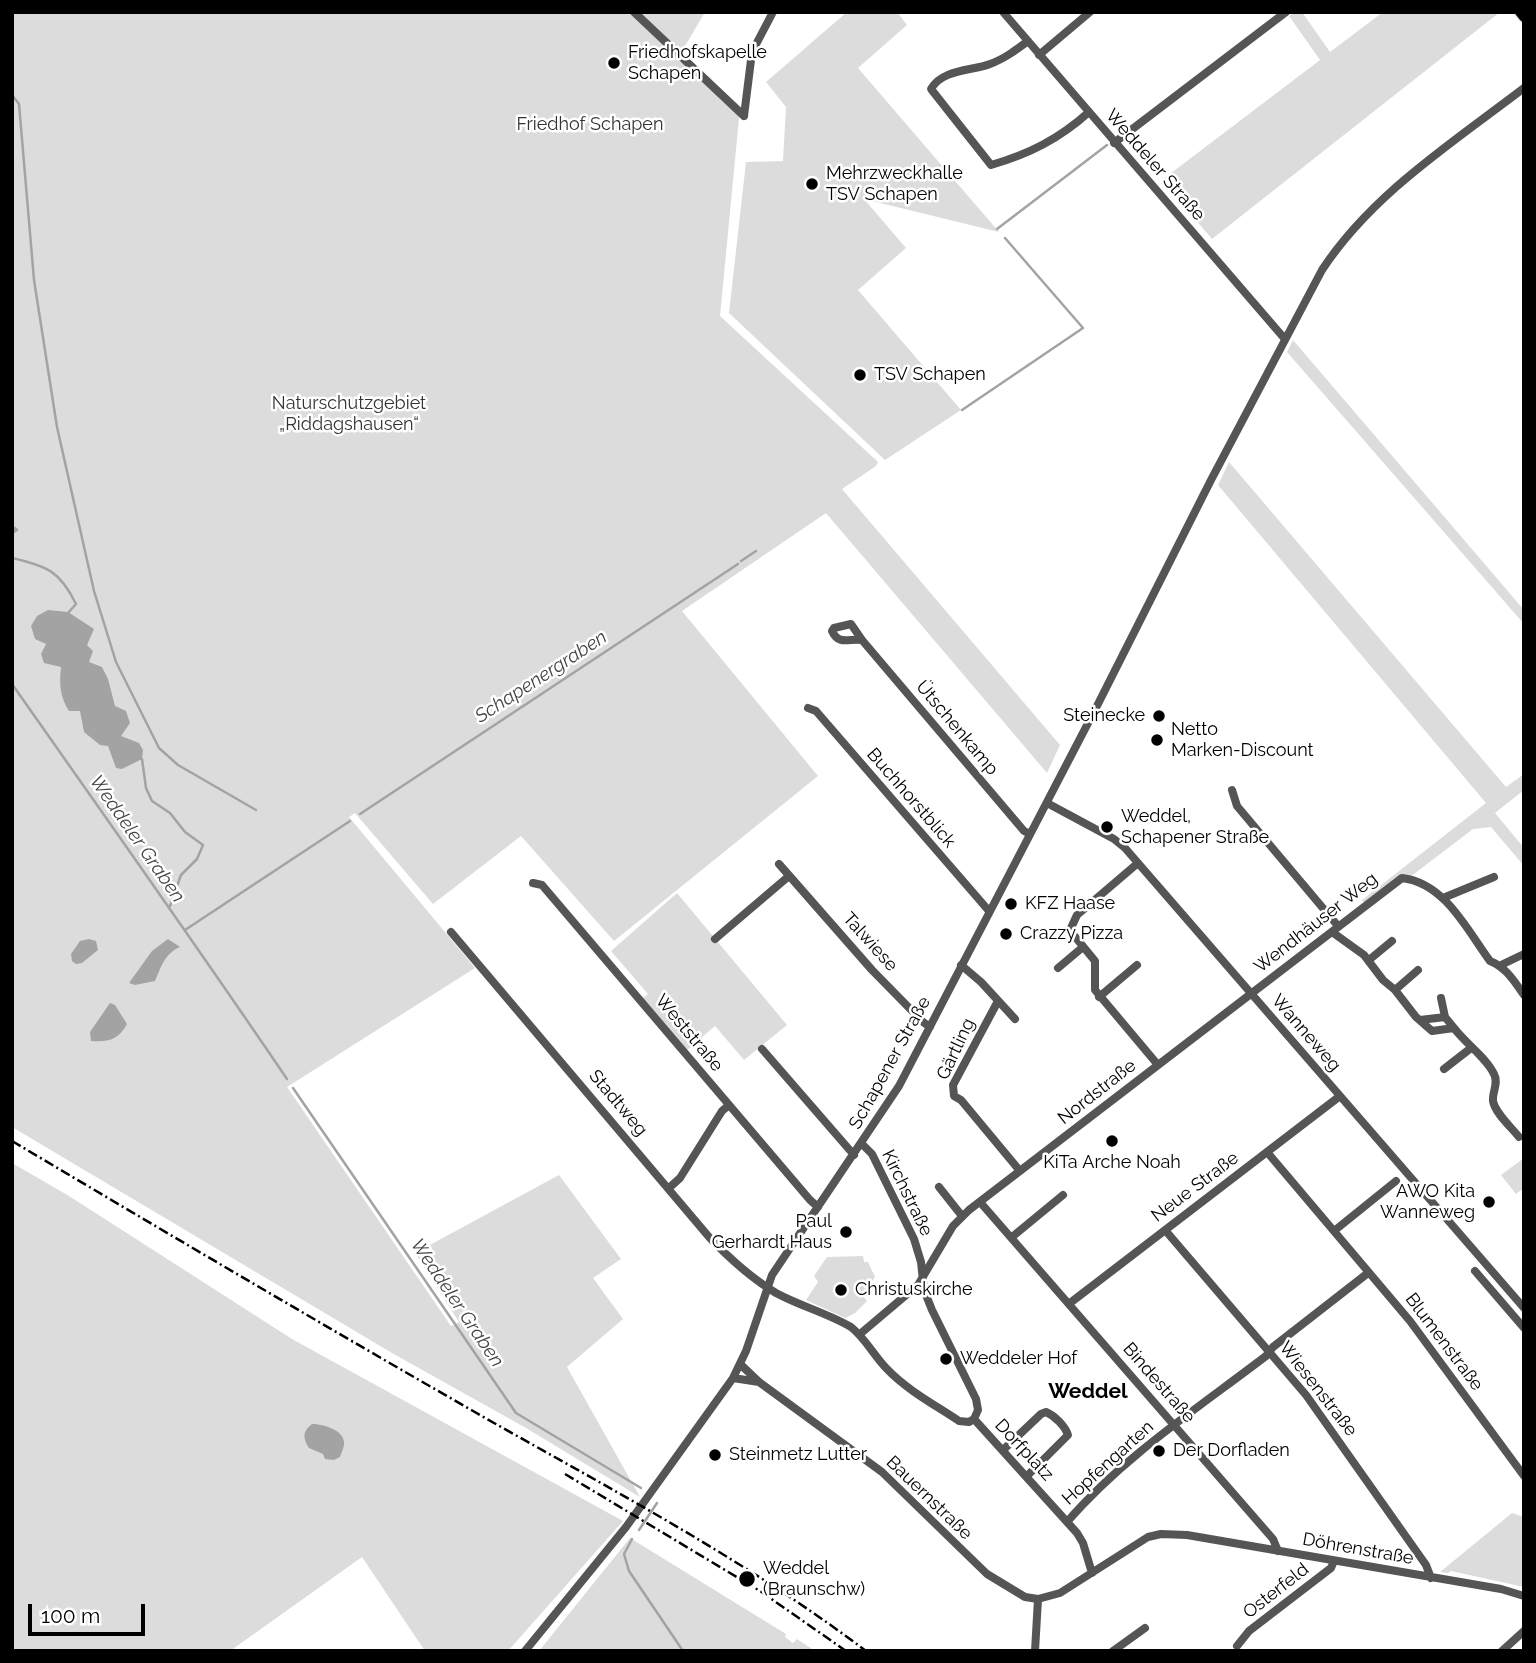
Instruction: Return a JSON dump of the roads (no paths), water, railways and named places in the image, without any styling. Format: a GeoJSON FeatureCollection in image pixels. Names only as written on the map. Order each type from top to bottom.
{"type":"FeatureCollection","features":[{"type":"Feature","properties":{"kind":"main road"},"geometry":{"type":"LineString","coordinates":[[1520,12],[1524,17]]}},
{"type":"Feature","properties":{"kind":"street"},"geometry":{"type":"LineString","coordinates":[[634,12],[744,116],[752,52],[773,12]]}},
{"type":"Feature","properties":{"kind":"street","name":"Weddeler Straße"},"geometry":{"type":"LineString","coordinates":[[1003,12],[1284,338]]}},
{"type":"Feature","properties":{"kind":"street"},"geometry":{"type":"LineString","coordinates":[[1039,55],[1090,12]]}},
{"type":"Feature","properties":{"kind":"street"},"geometry":{"type":"LineString","coordinates":[[1114,143],[1286,12]]}},
{"type":"Feature","properties":{"kind":"street"},"geometry":{"type":"LineString","coordinates":[[1028,41],[994,63],[954,73],[937,81],[931,89],[991,165],[1017,158],[1055,140],[1088,112]]}},
{"type":"Feature","properties":{"kind":"street","name":"Schapener Straße"},"geometry":{"type":"LineString","coordinates":[[525,1651],[611,1547],[733,1378],[767,1287],[779,1263],[889,1103],[1284,338],[1322,270],[1357,224],[1412,175],[1524,88]]}},
{"type":"Feature","properties":{"kind":"street","name":"Ütschenkamp"},"geometry":{"type":"LineString","coordinates":[[863,640],[1024,831],[1030,834]]}},
{"type":"Feature","properties":{"kind":"street","name":"Buchhorstblick"},"geometry":{"type":"LineString","coordinates":[[808,708],[816,711],[989,911]]}},
{"type":"Feature","properties":{"kind":"street"},"geometry":{"type":"LineString","coordinates":[[1232,790],[1237,806],[1335,929],[1369,960],[1432,1031],[1454,1028]]}},
{"type":"Feature","properties":{"kind":"street","name":"Wanneweg"},"geometry":{"type":"LineString","coordinates":[[1046,803],[1114,839],[1138,863],[1524,1308]]}},
{"type":"Feature","properties":{"kind":"street"},"geometry":{"type":"LineString","coordinates":[[1138,863],[1077,915],[1071,928],[1072,933],[1095,961],[1095,990],[1099,997],[1158,1065]]}},
{"type":"Feature","properties":{"kind":"street","name":"Talwiese"},"geometry":{"type":"LineString","coordinates":[[779,864],[872,970],[930,1027]]}},
{"type":"Feature","properties":{"kind":"street"},"geometry":{"type":"LineString","coordinates":[[715,939],[789,876]]}},
{"type":"Feature","properties":{"kind":"street"},"geometry":{"type":"LineString","coordinates":[[1494,877],[1443,898],[1490,961],[1501,965],[1524,995]]}},
{"type":"Feature","properties":{"kind":"street","name":"Wendhäuser Weg"},"geometry":{"type":"LineString","coordinates":[[1251,993],[1402,878],[1420,883],[1443,898]]}},
{"type":"Feature","properties":{"kind":"street","name":"Weststraße"},"geometry":{"type":"LineString","coordinates":[[533,883],[542,885],[818,1207]]}},
{"type":"Feature","properties":{"kind":"street","name":"Stadtweg"},"geometry":{"type":"LineString","coordinates":[[451,932],[717,1245],[750,1276],[767,1287]]}},
{"type":"Feature","properties":{"kind":"street"},"geometry":{"type":"LineString","coordinates":[[1369,960],[1392,941]]}},
{"type":"Feature","properties":{"kind":"street"},"geometry":{"type":"LineString","coordinates":[[1058,968],[1083,947]]}},
{"type":"Feature","properties":{"kind":"street"},"geometry":{"type":"LineString","coordinates":[[1501,965],[1524,954]]}},
{"type":"Feature","properties":{"kind":"street"},"geometry":{"type":"LineString","coordinates":[[961,965],[981,982],[1015,1019]]}},
{"type":"Feature","properties":{"kind":"street"},"geometry":{"type":"LineString","coordinates":[[1099,997],[1137,965]]}},
{"type":"Feature","properties":{"kind":"street"},"geometry":{"type":"LineString","coordinates":[[1395,990],[1418,970]]}},
{"type":"Feature","properties":{"kind":"street","name":"Nordstraße"},"geometry":{"type":"LineString","coordinates":[[923,1279],[953,1226],[962,1216],[1251,993]]}},
{"type":"Feature","properties":{"kind":"street"},"geometry":{"type":"LineString","coordinates":[[1441,998],[1445,1017],[1494,1073],[1494,1106],[1519,1137]]}},
{"type":"Feature","properties":{"kind":"street","name":"Gärtling"},"geometry":{"type":"LineString","coordinates":[[998,1001],[953,1085],[954,1096],[961,1100],[1020,1171]]}},
{"type":"Feature","properties":{"kind":"street"},"geometry":{"type":"LineString","coordinates":[[1420,1020],[1445,1017]]}},
{"type":"Feature","properties":{"kind":"street"},"geometry":{"type":"LineString","coordinates":[[1444,1069],[1471,1048]]}},
{"type":"Feature","properties":{"kind":"street"},"geometry":{"type":"LineString","coordinates":[[762,1049],[854,1155]]}},
{"type":"Feature","properties":{"kind":"street","name":"Neue Straße"},"geometry":{"type":"LineString","coordinates":[[1070,1303],[1340,1096]]}},
{"type":"Feature","properties":{"kind":"street"},"geometry":{"type":"LineString","coordinates":[[669,1188],[680,1178],[729,1105]]}},
{"type":"Feature","properties":{"kind":"street","name":"Kirchstraße"},"geometry":{"type":"LineString","coordinates":[[862,1144],[872,1154],[914,1240],[923,1279]]}},
{"type":"Feature","properties":{"kind":"street","name":"Blumenstraße"},"geometry":{"type":"LineString","coordinates":[[1267,1152],[1410,1321],[1524,1476]]}},
{"type":"Feature","properties":{"kind":"street"},"geometry":{"type":"LineString","coordinates":[[1335,1231],[1396,1181]]}},
{"type":"Feature","properties":{"kind":"street"},"geometry":{"type":"LineString","coordinates":[[939,1187],[962,1216]]}},
{"type":"Feature","properties":{"kind":"street"},"geometry":{"type":"LineString","coordinates":[[1012,1237],[1063,1195]]}},
{"type":"Feature","properties":{"kind":"street","name":"Bindestraße"},"geometry":{"type":"LineString","coordinates":[[979,1202],[1070,1303],[1273,1539],[1278,1551]]}},
{"type":"Feature","properties":{"kind":"street","name":"Wiesenstraße"},"geometry":{"type":"LineString","coordinates":[[1165,1230],[1314,1406],[1426,1565],[1431,1578]]}},
{"type":"Feature","properties":{"kind":"street"},"geometry":{"type":"LineString","coordinates":[[1475,1271],[1524,1328]]}},
{"type":"Feature","properties":{"kind":"street","name":"Hopfengarten"},"geometry":{"type":"LineString","coordinates":[[1067,1522],[1143,1450],[1368,1273]]}},
{"type":"Feature","properties":{"kind":"street"},"geometry":{"type":"LineString","coordinates":[[767,1287],[842,1322],[860,1334],[923,1279]]}},
{"type":"Feature","properties":{"kind":"street","name":"Dorfplatz"},"geometry":{"type":"LineString","coordinates":[[860,1334],[896,1378],[959,1420],[965,1422],[974,1419],[978,1410],[976,1399],[932,1310],[923,1279]]}},
{"type":"Feature","properties":{"kind":"street","name":"Bauernstraße"},"geometry":{"type":"LineString","coordinates":[[740,1364],[759,1382],[882,1472],[987,1574],[1025,1597],[1038,1599]]}},
{"type":"Feature","properties":{"kind":"street","name":"Bauernstraße"},"geometry":{"type":"LineString","coordinates":[[733,1378],[759,1382]]}},
{"type":"Feature","properties":{"kind":"street"},"geometry":{"type":"LineString","coordinates":[[1003,1450],[1041,1414],[1052,1414],[1068,1435],[1027,1476]]}},
{"type":"Feature","properties":{"kind":"street","name":"Dorfplatz"},"geometry":{"type":"LineString","coordinates":[[974,1419],[1067,1522],[1083,1543],[1092,1573]]}},
{"type":"Feature","properties":{"kind":"street","name":"Döhrenstraße"},"geometry":{"type":"LineString","coordinates":[[1092,1573],[1148,1537],[1161,1534],[1187,1535],[1501,1589],[1524,1596]]}},
{"type":"Feature","properties":{"kind":"street","name":"Osterfeld"},"geometry":{"type":"LineString","coordinates":[[1237,1646],[1250,1631],[1331,1568],[1334,1561]]}},
{"type":"Feature","properties":{"kind":"street"},"geometry":{"type":"LineString","coordinates":[[1035,1651],[1038,1599],[1060,1593],[1092,1573]]}},
{"type":"Feature","properties":{"kind":"street"},"geometry":{"type":"LineString","coordinates":[[1113,1651],[1144,1628]]}},
{"type":"Feature","properties":{"kind":"street"},"geometry":{"type":"LineString","coordinates":[[1502,1651],[1524,1631]]}},
{"type":"Feature","properties":{"kind":"waterway"},"geometry":{"type":"LineString","coordinates":[[12,95],[19,104],[34,280],[57,427],[94,591],[116,662],[159,748],[178,765],[256,810]]}},
{"type":"Feature","properties":{"kind":"waterway","name":"Schapenergraben"},"geometry":{"type":"LineString","coordinates":[[997,229],[1107,145]]}},
{"type":"Feature","properties":{"kind":"waterway","name":"Schapenergraben"},"geometry":{"type":"LineString","coordinates":[[962,410],[1083,328],[1005,238]]}},
{"type":"Feature","properties":{"kind":"waterway"},"geometry":{"type":"LineString","coordinates":[[12,526],[17,530],[12,533]]}},
{"type":"Feature","properties":{"kind":"waterway","name":"Schapenergraben"},"geometry":{"type":"LineString","coordinates":[[741,561],[756,551]]}},
{"type":"Feature","properties":{"kind":"waterway"},"geometry":{"type":"LineString","coordinates":[[12,558],[43,567],[58,577],[76,604],[68,613]]}},
{"type":"Feature","properties":{"kind":"waterway","name":"Schapenergraben"},"geometry":{"type":"LineString","coordinates":[[360,814],[738,564]]}},
{"type":"Feature","properties":{"kind":"waterway","name":"Weddeler Graben"},"geometry":{"type":"LineString","coordinates":[[12,684],[287,1079]]}},
{"type":"Feature","properties":{"kind":"waterway"},"geometry":{"type":"LineString","coordinates":[[140,758],[146,788],[152,801],[170,813],[185,832],[203,845],[197,859],[181,875],[170,906]]}},
{"type":"Feature","properties":{"kind":"waterway","name":"Schapenergraben"},"geometry":{"type":"LineString","coordinates":[[185,930],[350,821]]}},
{"type":"Feature","properties":{"kind":"waterway","name":"Weddeler Graben"},"geometry":{"type":"LineString","coordinates":[[293,1088],[516,1413],[641,1488]]}},
{"type":"Feature","properties":{"kind":"waterway","name":"Weddeler Graben"},"geometry":{"type":"LineString","coordinates":[[639,1530],[657,1503]]}},
{"type":"Feature","properties":{"kind":"waterway","name":"Weddeler Graben"},"geometry":{"type":"LineString","coordinates":[[632,1539],[624,1554],[629,1571],[683,1651]]}},
{"type":"Feature","properties":{"kind":"railway"},"geometry":{"type":"LineString","coordinates":[[12,1141],[728,1557],[866,1651]]}},
{"type":"Feature","properties":{"kind":"railway"},"geometry":{"type":"LineString","coordinates":[[565,1474],[760,1591],[846,1651]]}},
{"type":"Feature","properties":{"kind":"place","name":"Friedhofskapelle Schapen"},"geometry":{"type":"Point","coordinates":[614,63]}},
{"type":"Feature","properties":{"kind":"place","name":"Mehrzweckhalle TSV Schapen"},"geometry":{"type":"Point","coordinates":[812,184]}},
{"type":"Feature","properties":{"kind":"place","name":"TSV Schapen"},"geometry":{"type":"Point","coordinates":[860,375]}},
{"type":"Feature","properties":{"kind":"place","name":"Steinecke"},"geometry":{"type":"Point","coordinates":[1159,716]}},
{"type":"Feature","properties":{"kind":"place","name":"Netto Marken-Discount"},"geometry":{"type":"Point","coordinates":[1157,740]}},
{"type":"Feature","properties":{"kind":"place","name":"Weddel, Schapener Straße"},"geometry":{"type":"Point","coordinates":[1107,827]}},
{"type":"Feature","properties":{"kind":"place","name":"KFZ Haase"},"geometry":{"type":"Point","coordinates":[1011,904]}},
{"type":"Feature","properties":{"kind":"place","name":"Crazzy Pizza"},"geometry":{"type":"Point","coordinates":[1006,934]}},
{"type":"Feature","properties":{"kind":"place","name":"KiTa Arche Noah"},"geometry":{"type":"Point","coordinates":[1112,1141]}},
{"type":"Feature","properties":{"kind":"place","name":"AWO Kita Wanneweg"},"geometry":{"type":"Point","coordinates":[1489,1202]}},
{"type":"Feature","properties":{"kind":"place","name":"Paul Gerhardt Haus"},"geometry":{"type":"Point","coordinates":[846,1232]}},
{"type":"Feature","properties":{"kind":"place","name":"Christuskirche"},"geometry":{"type":"Point","coordinates":[841,1290]}},
{"type":"Feature","properties":{"kind":"place","name":"Weddeler Hof"},"geometry":{"type":"Point","coordinates":[946,1359]}},
{"type":"Feature","properties":{"kind":"place","name":"Der Dorfladen"},"geometry":{"type":"Point","coordinates":[1159,1451]}},
{"type":"Feature","properties":{"kind":"place","name":"Steinmetz Lutter"},"geometry":{"type":"Point","coordinates":[715,1455]}},
{"type":"Feature","properties":{"kind":"place","name":"Weddel (Braunschw)"},"geometry":{"type":"Point","coordinates":[747,1579]}},
{"type":"Feature","properties":{"kind":"district","name":"Weddel"},"geometry":{"type":"Point","coordinates":[1088,1392]}},
{"type":"Feature","properties":{"kind":"park label","name":"Friedhof Schapen"},"geometry":{"type":"Point","coordinates":[590,125]}},
{"type":"Feature","properties":{"kind":"park label","name":"Naturschutzgebiet „Riddagshausen“"},"geometry":{"type":"Point","coordinates":[349,414]}}]}
